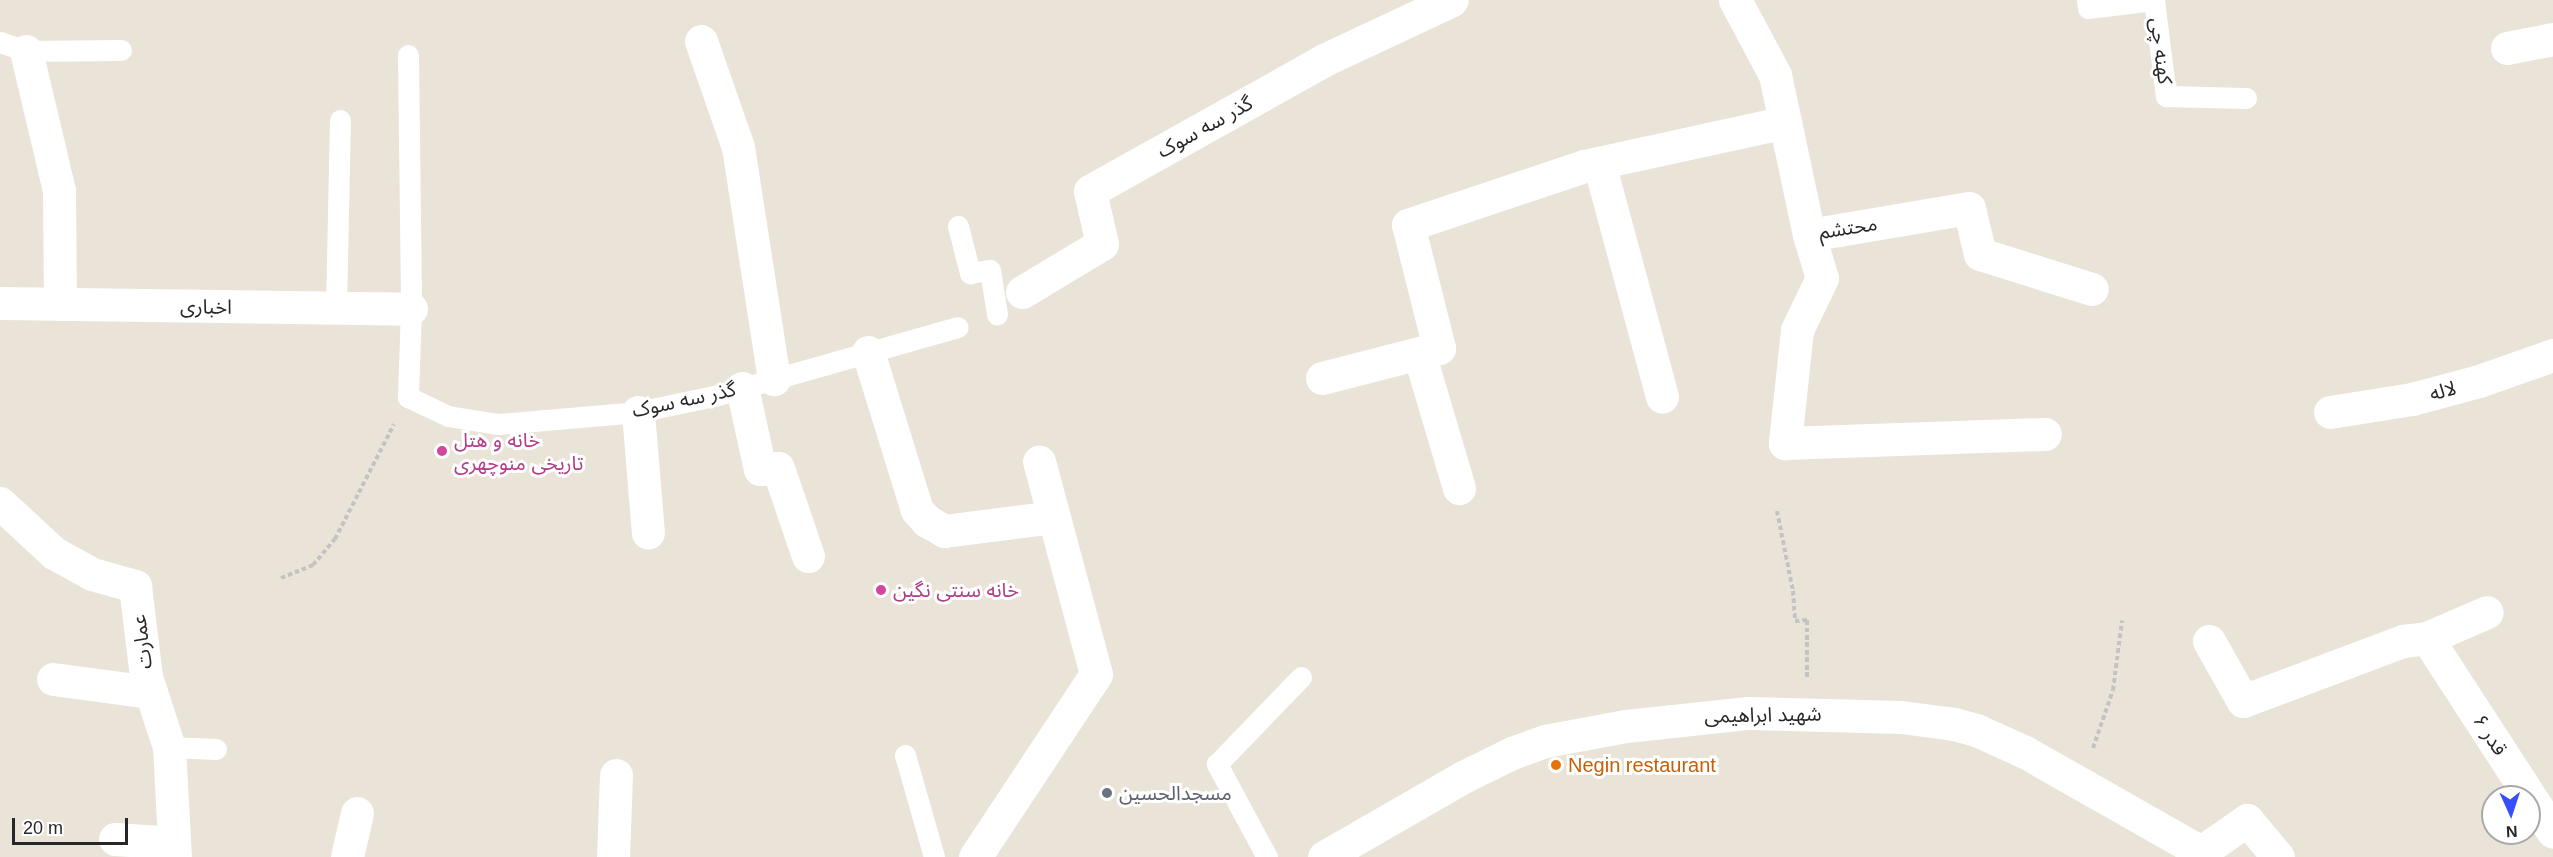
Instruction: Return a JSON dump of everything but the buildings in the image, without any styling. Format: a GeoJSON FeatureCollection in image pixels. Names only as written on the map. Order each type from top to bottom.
{"type":"FeatureCollection","features":[{"type":"Feature","properties":{"kind":"street","name":"گذر سه سوک"},"geometry":{"type":"LineString","coordinates":[[1022,292],[1102,244],[1090,191],[1324,60],[1452,0]]}},
{"type":"Feature","properties":{"kind":"street","name":"محتشم"},"geometry":{"type":"LineString","coordinates":[[1735,0],[1775,75],[1809,234],[1969,208],[1980,254],[2092,289]]}},
{"type":"Feature","properties":{"kind":"street"},"geometry":{"type":"LineString","coordinates":[[2506,48],[2553,39]]}},
{"type":"Feature","properties":{"kind":"street"},"geometry":{"type":"LineString","coordinates":[[701,41],[738,147],[774,379]]}},
{"type":"Feature","properties":{"kind":"street"},"geometry":{"type":"LineString","coordinates":[[13,47],[59,191],[60,304]]}},
{"type":"Feature","properties":{"kind":"street"},"geometry":{"type":"LineString","coordinates":[[1322,378],[1439,348],[1408,225],[1599,163],[1785,122]]}},
{"type":"Feature","properties":{"kind":"street"},"geometry":{"type":"LineString","coordinates":[[1599,163],[1662,396]]}},
{"type":"Feature","properties":{"kind":"street"},"geometry":{"type":"LineString","coordinates":[[1809,234],[1822,278],[1797,330],[1785,443],[2045,434]]}},
{"type":"Feature","properties":{"kind":"street","name":"اخباری"},"geometry":{"type":"LineString","coordinates":[[0,303],[411,309]]}},
{"type":"Feature","properties":{"kind":"street"},"geometry":{"type":"LineString","coordinates":[[868,352],[917,510],[927,521],[944,531],[1053,517]]}},
{"type":"Feature","properties":{"kind":"street"},"geometry":{"type":"LineString","coordinates":[[1419,353],[1459,488]]}},
{"type":"Feature","properties":{"kind":"street","name":"لاله"},"geometry":{"type":"LineString","coordinates":[[2330,412],[2412,399],[2551,360]]}},
{"type":"Feature","properties":{"kind":"street"},"geometry":{"type":"LineString","coordinates":[[742,388],[760,469],[778,468],[808,556]]}},
{"type":"Feature","properties":{"kind":"street"},"geometry":{"type":"LineString","coordinates":[[638,412],[648,533]]}},
{"type":"Feature","properties":{"kind":"street"},"geometry":{"type":"LineString","coordinates":[[975,857],[1096,674],[1039,461]]}},
{"type":"Feature","properties":{"kind":"street","name":"عمارت"},"geometry":{"type":"LineString","coordinates":[[0,503],[54,553],[92,574],[135,586],[146,677],[170,747],[175,850]]}},
{"type":"Feature","properties":{"kind":"street"},"geometry":{"type":"LineString","coordinates":[[2209,641],[2242,701],[2403,641],[2427,638],[2487,612]]}},
{"type":"Feature","properties":{"kind":"street","name":"قدر ۶"},"geometry":{"type":"LineString","coordinates":[[2427,638],[2553,832]]}},
{"type":"Feature","properties":{"kind":"street"},"geometry":{"type":"LineString","coordinates":[[53,679],[150,692]]}},
{"type":"Feature","properties":{"kind":"street","name":"شهید ابراهیمی"},"geometry":{"type":"LineString","coordinates":[[1324,857],[1462,777],[1512,753],[1545,741],[1583,732],[1701,716],[1807,713],[1901,717],[1954,724],[1976,730],[2025,752],[2201,852],[2247,820],[2278,857]]}},
{"type":"Feature","properties":{"kind":"street"},"geometry":{"type":"LineString","coordinates":[[613,857],[616,775]]}},
{"type":"Feature","properties":{"kind":"street"},"geometry":{"type":"LineString","coordinates":[[347,857],[357,813]]}},
{"type":"Feature","properties":{"kind":"street"},"geometry":{"type":"LineString","coordinates":[[115,839],[175,850]]}},
{"type":"Feature","properties":{"kind":"lane","name":"کهنه چی"},"geometry":{"type":"LineString","coordinates":[[2087,0],[2088,8],[2154,0],[2166,96],[2246,98]]}},
{"type":"Feature","properties":{"kind":"lane"},"geometry":{"type":"LineString","coordinates":[[13,47],[121,50]]}},
{"type":"Feature","properties":{"kind":"lane"},"geometry":{"type":"LineString","coordinates":[[408,55],[411,309],[408,397]]}},
{"type":"Feature","properties":{"kind":"lane"},"geometry":{"type":"LineString","coordinates":[[336,309],[340,120]]}},
{"type":"Feature","properties":{"kind":"lane"},"geometry":{"type":"LineString","coordinates":[[958,226],[970,273],[990,270],[997,314]]}},
{"type":"Feature","properties":{"kind":"lane","name":"گذر سه سوک"},"geometry":{"type":"LineString","coordinates":[[408,397],[448,416],[498,424],[638,412],[742,388],[958,327]]}},
{"type":"Feature","properties":{"kind":"lane"},"geometry":{"type":"LineString","coordinates":[[1267,857],[1217,764],[1301,677]]}},
{"type":"Feature","properties":{"kind":"lane"},"geometry":{"type":"LineString","coordinates":[[170,747],[216,749]]}},
{"type":"Feature","properties":{"kind":"lane"},"geometry":{"type":"LineString","coordinates":[[904,755],[934,857]]}},
{"type":"Feature","properties":{"kind":"path"},"geometry":{"type":"LineString","coordinates":[[280,578],[313,565],[335,539],[408,397]]}},
{"type":"Feature","properties":{"kind":"path"},"geometry":{"type":"LineString","coordinates":[[1777,511],[1793,591],[1795,621],[1807,620],[1807,713]]}},
{"type":"Feature","properties":{"kind":"path"},"geometry":{"type":"LineString","coordinates":[[2081,783],[2113,690],[2122,621]]}},
{"type":"Feature","properties":{"kind":"place","name":"خانه و هتل تاریخی منوچهری"},"geometry":{"type":"Point","coordinates":[442,451]}},
{"type":"Feature","properties":{"kind":"place","name":"خانه سنتی نگین"},"geometry":{"type":"Point","coordinates":[881,590]}},
{"type":"Feature","properties":{"kind":"place","name":"Negin restaurant"},"geometry":{"type":"Point","coordinates":[1556,765]}},
{"type":"Feature","properties":{"kind":"place","name":"مسجدالحسین"},"geometry":{"type":"Point","coordinates":[1107,793]}}]}
